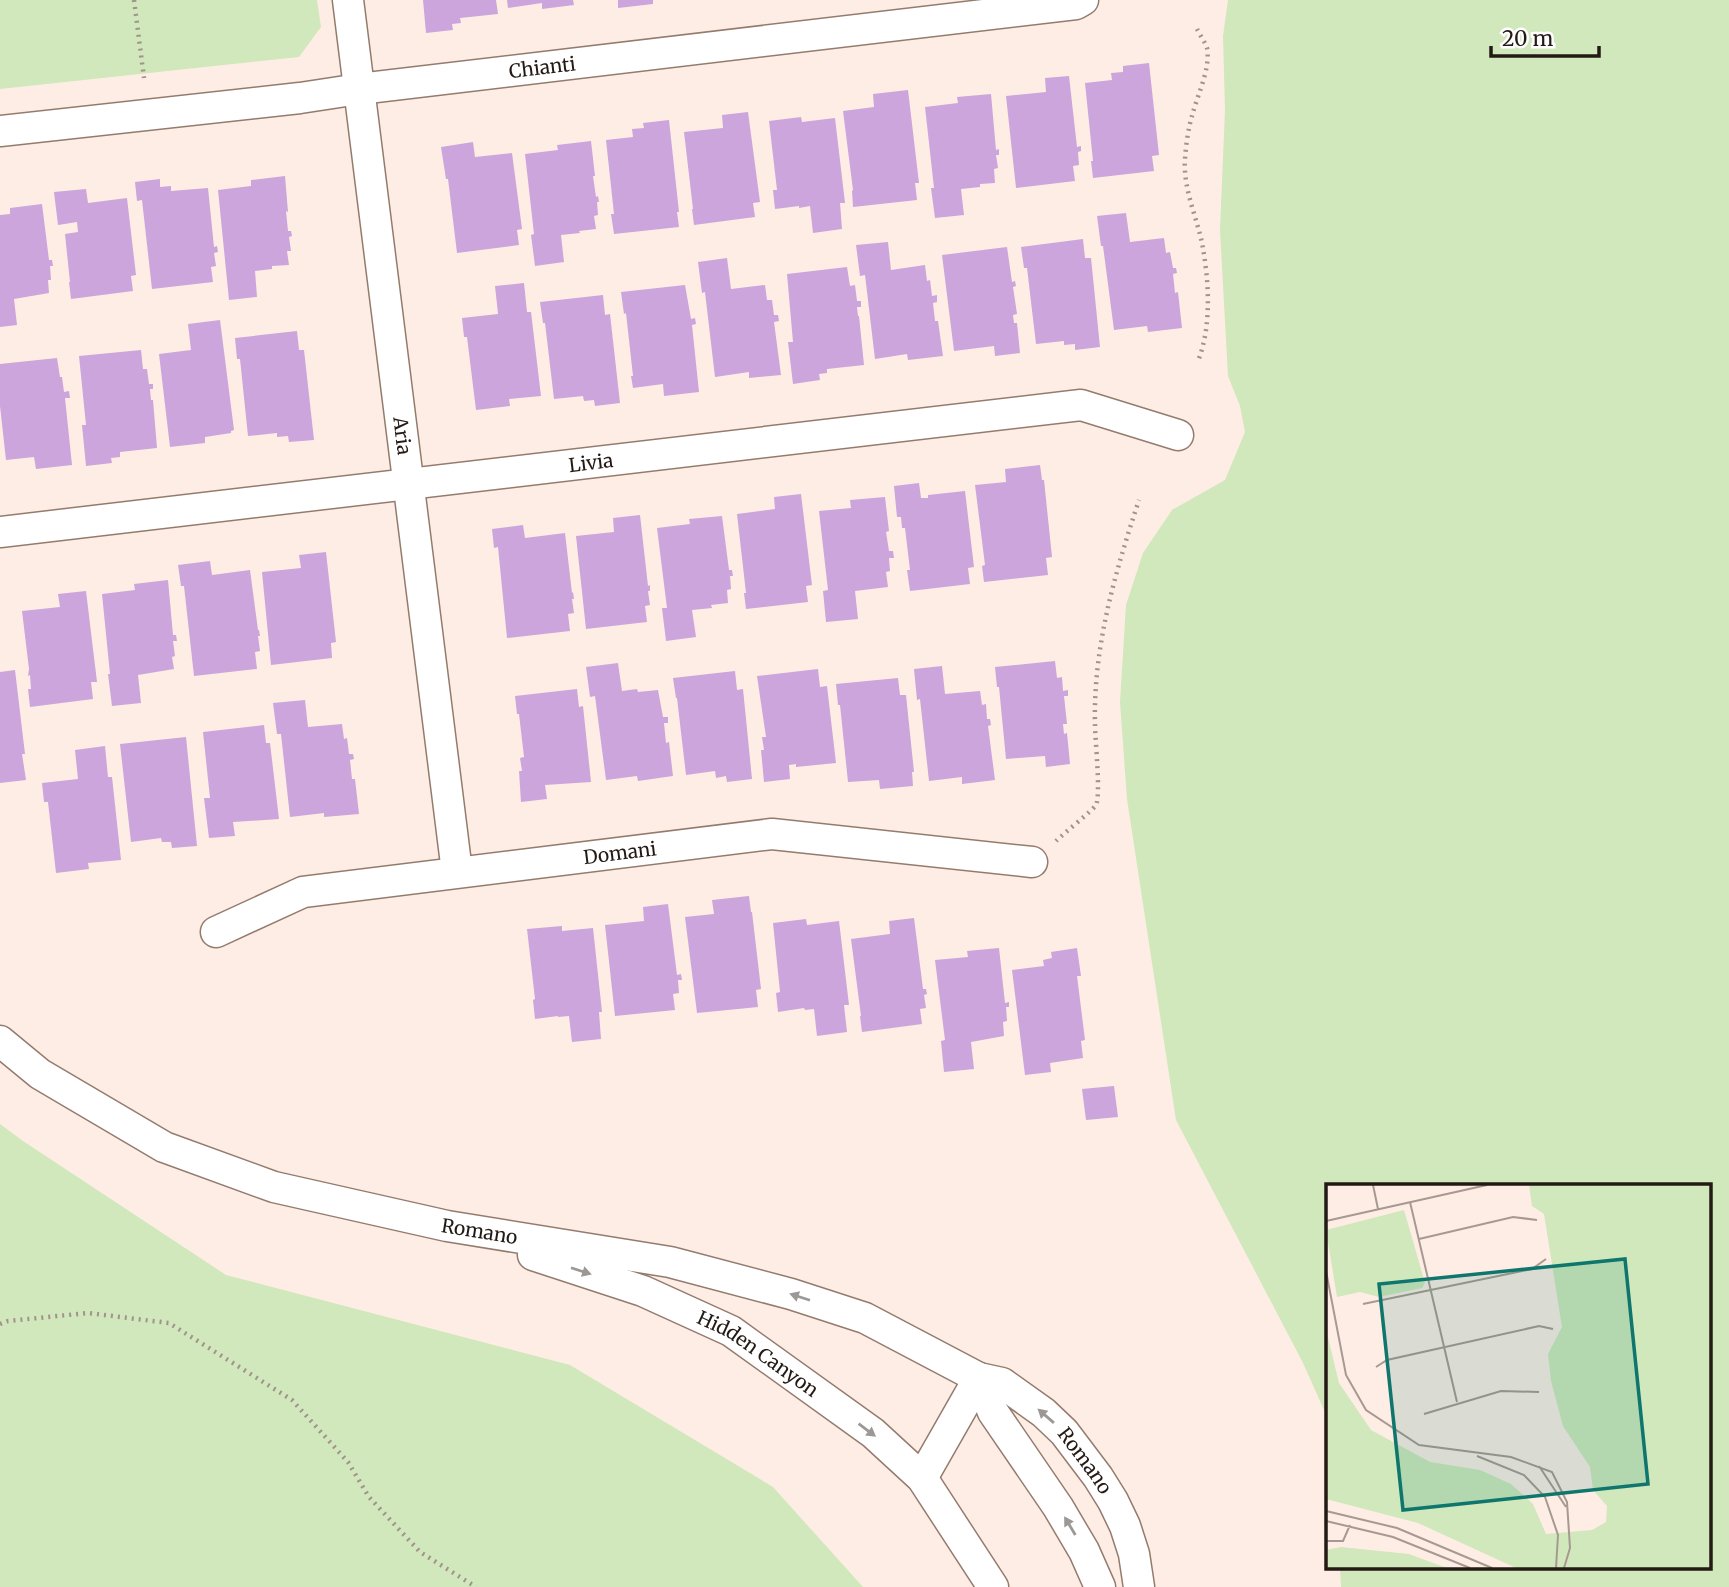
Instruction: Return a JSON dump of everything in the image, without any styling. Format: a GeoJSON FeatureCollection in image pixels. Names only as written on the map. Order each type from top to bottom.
{"type":"FeatureCollection","features":[{"type":"Feature","properties":{"kind":"street","name":"Aria"},"geometry":{"type":"LineString","coordinates":[[348,0],[457,872]]}},
{"type":"Feature","properties":{"kind":"street","name":"Chianti"},"geometry":{"type":"LineString","coordinates":[[0,131],[300,98],[1076,4],[1083,0]]}},
{"type":"Feature","properties":{"kind":"street","name":"Livia"},"geometry":{"type":"LineString","coordinates":[[0,532],[1081,405],[1178,435]]}},
{"type":"Feature","properties":{"kind":"street","name":"Domani"},"geometry":{"type":"LineString","coordinates":[[216,932],[303,891],[772,834],[1032,862]]}},
{"type":"Feature","properties":{"kind":"street","name":"Romano"},"geometry":{"type":"LineString","coordinates":[[0,1041],[40,1074],[164,1147],[274,1187],[447,1226],[670,1262],[791,1294],[865,1318],[979,1378],[1002,1383],[1044,1413],[1064,1432],[1098,1477],[1125,1527],[1134,1554],[1139,1587]]}},
{"type":"Feature","properties":{"kind":"street","name":"Hidden Canyon"},"geometry":{"type":"LineString","coordinates":[[447,1226],[643,1291],[731,1331],[873,1433],[922,1478],[993,1587]]}},
{"type":"Feature","properties":{"kind":"street"},"geometry":{"type":"LineString","coordinates":[[922,1478],[979,1378]]}},
{"type":"Feature","properties":{"kind":"street"},"geometry":{"type":"LineString","coordinates":[[979,1378],[993,1412],[1058,1507],[1084,1551],[1100,1587]]}},
{"type":"Feature","properties":{"kind":"path"},"geometry":{"type":"LineString","coordinates":[[134,0],[144,78]]}},
{"type":"Feature","properties":{"kind":"path"},"geometry":{"type":"LineString","coordinates":[[1197,30],[1206,46],[1208,61],[1191,120],[1185,160],[1188,195],[1202,244],[1207,283],[1207,318],[1198,361]]}},
{"type":"Feature","properties":{"kind":"path"},"geometry":{"type":"LineString","coordinates":[[1032,862],[1096,805],[1098,789],[1095,714],[1102,631],[1116,571],[1139,500]]}},
{"type":"Feature","properties":{"kind":"path"},"geometry":{"type":"LineString","coordinates":[[0,1324],[88,1313],[169,1323],[292,1401],[348,1462],[369,1497],[421,1552],[476,1587]]}},
{"type":"Feature","properties":{"kind":"green space"},"geometry":{"type":"Polygon","coordinates":[[[0,0],[317,0],[321,27],[299,57],[0,89],[0,0]]]}},
{"type":"Feature","properties":{"kind":"green space"},"geometry":{"type":"Polygon","coordinates":[[[1228,0],[1729,0],[1729,1587],[1341,1587],[1340,1570],[1712,1570],[1712,1184],[1326,1184],[1326,1415],[1303,1363],[1176,1120],[1127,799],[1120,702],[1126,605],[1143,553],[1172,510],[1225,480],[1245,432],[1240,406],[1228,376],[1220,230],[1225,110],[1223,36],[1228,0]]]}},
{"type":"Feature","properties":{"kind":"green space"},"geometry":{"type":"Polygon","coordinates":[[[0,1124],[226,1275],[570,1365],[773,1487],[863,1587],[0,1587],[0,1124]]]}},
{"type":"Feature","properties":{"kind":"building"},"geometry":{"type":"Polygon","coordinates":[[[423,0],[496,0],[498,14],[460,18],[461,23],[452,24],[453,30],[426,33],[423,0]]]}},
{"type":"Feature","properties":{"kind":"building"},"geometry":{"type":"Polygon","coordinates":[[[507,0],[573,0],[574,5],[542,9],[542,3],[508,8],[507,0]]]}},
{"type":"Feature","properties":{"kind":"building"},"geometry":{"type":"Polygon","coordinates":[[[618,0],[653,0],[653,4],[618,8],[618,0]]]}},
{"type":"Feature","properties":{"kind":"building"},"geometry":{"type":"Polygon","coordinates":[[[1149,63],[1159,155],[1152,156],[1154,171],[1093,178],[1085,83],[1112,80],[1111,73],[1123,72],[1123,66],[1149,63]]]}},
{"type":"Feature","properties":{"kind":"building"},"geometry":{"type":"Polygon","coordinates":[[[1069,76],[1077,147],[1081,146],[1081,151],[1078,152],[1079,165],[1073,166],[1075,181],[1016,188],[1006,96],[1046,92],[1045,78],[1069,76]]]}},
{"type":"Feature","properties":{"kind":"building"},"geometry":{"type":"Polygon","coordinates":[[[908,90],[919,183],[915,183],[917,200],[853,207],[843,111],[874,107],[873,94],[908,90]]]}},
{"type":"Feature","properties":{"kind":"building"},"geometry":{"type":"Polygon","coordinates":[[[991,94],[996,150],[999,149],[999,155],[996,155],[998,168],[994,169],[995,183],[961,189],[964,215],[935,218],[925,107],[958,103],[957,97],[991,94]]]}},
{"type":"Feature","properties":{"kind":"building"},"geometry":{"type":"Polygon","coordinates":[[[748,112],[760,202],[753,203],[755,217],[694,225],[684,132],[723,128],[722,115],[748,112]]]}},
{"type":"Feature","properties":{"kind":"building"},"geometry":{"type":"Polygon","coordinates":[[[801,117],[802,122],[835,118],[845,203],[840,203],[842,229],[813,233],[810,206],[775,209],[773,190],[777,190],[769,121],[801,117]]]}},
{"type":"Feature","properties":{"kind":"building"},"geometry":{"type":"Polygon","coordinates":[[[669,120],[679,227],[614,234],[606,140],[633,137],[632,129],[644,128],[643,123],[669,120]]]}},
{"type":"Feature","properties":{"kind":"building"},"geometry":{"type":"Polygon","coordinates":[[[591,141],[593,176],[599,202],[598,215],[594,216],[596,229],[561,235],[564,262],[535,266],[525,154],[558,150],[557,145],[591,141]]]}},
{"type":"Feature","properties":{"kind":"building"},"geometry":{"type":"Polygon","coordinates":[[[473,142],[475,157],[512,153],[522,229],[517,230],[519,245],[457,253],[448,179],[441,147],[473,142]]]}},
{"type":"Feature","properties":{"kind":"building"},"geometry":{"type":"Polygon","coordinates":[[[285,176],[288,231],[291,231],[292,236],[289,237],[291,251],[287,251],[289,265],[255,271],[257,297],[229,300],[218,190],[251,186],[251,180],[285,176]]]}},
{"type":"Feature","properties":{"kind":"building"},"geometry":{"type":"Polygon","coordinates":[[[160,179],[160,187],[171,186],[171,191],[208,188],[214,247],[217,246],[218,252],[214,253],[216,266],[211,267],[213,282],[152,289],[142,200],[137,201],[135,182],[160,179]]]}},
{"type":"Feature","properties":{"kind":"building"},"geometry":{"type":"Polygon","coordinates":[[[86,189],[88,203],[127,198],[136,275],[131,276],[133,291],[71,299],[65,234],[78,232],[77,222],[58,225],[54,192],[86,189]]]}},
{"type":"Feature","properties":{"kind":"building"},"geometry":{"type":"Polygon","coordinates":[[[42,204],[49,260],[52,260],[53,266],[50,266],[49,293],[14,299],[17,325],[0,327],[0,215],[10,214],[10,208],[42,204]]]}},
{"type":"Feature","properties":{"kind":"building"},"geometry":{"type":"Polygon","coordinates":[[[1126,213],[1130,242],[1164,238],[1166,253],[1170,252],[1173,268],[1176,268],[1177,273],[1173,274],[1182,328],[1148,332],[1147,326],[1114,330],[1097,216],[1126,213]]]}},
{"type":"Feature","properties":{"kind":"building"},"geometry":{"type":"Polygon","coordinates":[[[1083,239],[1085,258],[1091,258],[1100,347],[1075,350],[1075,344],[1064,345],[1064,341],[1036,344],[1027,268],[1024,268],[1021,247],[1083,239]]]}},
{"type":"Feature","properties":{"kind":"building"},"geometry":{"type":"Polygon","coordinates":[[[888,242],[891,270],[925,265],[932,296],[937,295],[937,302],[933,303],[943,356],[908,360],[907,354],[875,359],[865,275],[860,276],[856,245],[888,242]]]}},
{"type":"Feature","properties":{"kind":"building"},"geometry":{"type":"Polygon","coordinates":[[[1007,247],[1012,282],[1015,281],[1016,286],[1013,287],[1017,314],[1013,315],[1014,323],[1017,323],[1020,353],[995,356],[994,346],[954,351],[942,255],[1007,247]]]}},
{"type":"Feature","properties":{"kind":"building"},"geometry":{"type":"Polygon","coordinates":[[[727,258],[731,289],[765,285],[767,300],[772,300],[774,315],[778,315],[779,321],[774,322],[781,375],[749,378],[749,372],[715,377],[705,292],[702,293],[698,262],[727,258]]]}},
{"type":"Feature","properties":{"kind":"building"},"geometry":{"type":"Polygon","coordinates":[[[847,267],[850,286],[855,285],[857,301],[861,301],[861,307],[857,307],[864,365],[827,369],[827,373],[819,374],[820,380],[793,384],[788,342],[793,342],[787,274],[847,267]]]}},
{"type":"Feature","properties":{"kind":"building"},"geometry":{"type":"Polygon","coordinates":[[[524,283],[527,312],[531,312],[541,396],[509,399],[510,406],[476,410],[462,318],[498,314],[495,286],[524,283]]]}},
{"type":"Feature","properties":{"kind":"building"},"geometry":{"type":"Polygon","coordinates":[[[685,285],[691,319],[695,318],[696,324],[692,325],[699,392],[664,396],[663,384],[633,388],[626,313],[624,314],[621,292],[685,285]]]}},
{"type":"Feature","properties":{"kind":"building"},"geometry":{"type":"Polygon","coordinates":[[[603,295],[605,315],[610,314],[620,403],[595,406],[594,400],[584,401],[583,396],[554,399],[540,302],[603,295]]]}},
{"type":"Feature","properties":{"kind":"building"},"geometry":{"type":"Polygon","coordinates":[[[220,320],[234,430],[231,433],[205,437],[205,443],[170,447],[159,354],[191,350],[188,324],[220,320]]]}},
{"type":"Feature","properties":{"kind":"building"},"geometry":{"type":"Polygon","coordinates":[[[297,331],[299,350],[304,350],[314,440],[289,442],[288,436],[277,437],[277,433],[248,436],[240,359],[237,359],[235,338],[297,331]]]}},
{"type":"Feature","properties":{"kind":"building"},"geometry":{"type":"Polygon","coordinates":[[[141,350],[143,369],[147,369],[149,384],[153,384],[153,389],[150,389],[157,448],[120,452],[120,457],[111,458],[112,463],[86,466],[82,425],[86,425],[79,356],[141,350]]]}},
{"type":"Feature","properties":{"kind":"building"},"geometry":{"type":"Polygon","coordinates":[[[57,358],[64,392],[69,391],[70,398],[65,398],[72,465],[36,469],[34,457],[6,460],[0,406],[0,364],[57,358]]]}},
{"type":"Feature","properties":{"kind":"building"},"geometry":{"type":"Polygon","coordinates":[[[1040,465],[1052,557],[1046,558],[1048,575],[984,582],[982,566],[985,565],[975,485],[1006,482],[1005,469],[1040,465]]]}},
{"type":"Feature","properties":{"kind":"building"},"geometry":{"type":"Polygon","coordinates":[[[919,483],[921,498],[965,491],[974,567],[968,568],[970,584],[910,591],[905,528],[902,528],[901,517],[897,517],[894,486],[919,483]]]}},
{"type":"Feature","properties":{"kind":"building"},"geometry":{"type":"Polygon","coordinates":[[[801,494],[812,585],[806,586],[808,602],[746,609],[737,514],[775,509],[774,497],[801,494]]]}},
{"type":"Feature","properties":{"kind":"building"},"geometry":{"type":"Polygon","coordinates":[[[885,497],[889,531],[886,532],[889,551],[893,551],[894,558],[889,558],[890,571],[886,572],[888,587],[855,591],[858,619],[826,622],[823,591],[828,590],[819,511],[851,508],[850,500],[885,497]]]}},
{"type":"Feature","properties":{"kind":"building"},"geometry":{"type":"Polygon","coordinates":[[[640,515],[648,586],[650,585],[650,605],[645,606],[647,622],[586,629],[576,536],[614,532],[613,518],[640,515]]]}},
{"type":"Feature","properties":{"kind":"building"},"geometry":{"type":"Polygon","coordinates":[[[722,516],[729,570],[732,570],[733,576],[730,576],[731,589],[727,590],[728,603],[692,610],[696,637],[666,641],[662,608],[667,608],[657,528],[690,524],[689,519],[722,516]]]}},
{"type":"Feature","properties":{"kind":"building"},"geometry":{"type":"Polygon","coordinates":[[[523,525],[525,538],[565,533],[574,599],[574,613],[568,614],[570,631],[507,638],[498,547],[494,548],[492,529],[523,525]]]}},
{"type":"Feature","properties":{"kind":"building"},"geometry":{"type":"Polygon","coordinates":[[[326,552],[336,642],[331,643],[332,658],[271,665],[262,572],[301,568],[299,555],[326,552]]]}},
{"type":"Feature","properties":{"kind":"building"},"geometry":{"type":"Polygon","coordinates":[[[210,561],[212,575],[250,570],[260,636],[260,651],[255,652],[257,669],[194,676],[184,586],[181,586],[178,565],[210,561]]]}},
{"type":"Feature","properties":{"kind":"building"},"geometry":{"type":"Polygon","coordinates":[[[168,580],[173,635],[176,635],[177,641],[173,641],[174,669],[138,675],[141,703],[112,706],[102,594],[135,590],[134,584],[168,580]]]}},
{"type":"Feature","properties":{"kind":"building"},"geometry":{"type":"Polygon","coordinates":[[[86,591],[97,682],[91,682],[93,699],[30,707],[30,675],[28,676],[22,611],[60,607],[58,594],[86,591]]]}},
{"type":"Feature","properties":{"kind":"building"},"geometry":{"type":"Polygon","coordinates":[[[1055,661],[1057,678],[1062,677],[1063,691],[1068,690],[1068,696],[1064,696],[1067,724],[1063,724],[1064,734],[1067,733],[1070,764],[1046,767],[1045,756],[1006,759],[995,667],[1055,661]]]}},
{"type":"Feature","properties":{"kind":"building"},"geometry":{"type":"Polygon","coordinates":[[[618,663],[622,691],[658,690],[663,717],[668,717],[668,723],[664,723],[673,776],[638,781],[637,776],[606,780],[595,696],[590,697],[586,667],[618,663]]]}},
{"type":"Feature","properties":{"kind":"building"},"geometry":{"type":"Polygon","coordinates":[[[942,666],[945,694],[980,691],[982,705],[986,704],[987,719],[990,719],[991,725],[988,726],[995,780],[962,784],[962,777],[929,781],[914,669],[942,666]]]}},
{"type":"Feature","properties":{"kind":"building"},"geometry":{"type":"Polygon","coordinates":[[[818,669],[820,687],[827,686],[836,763],[796,767],[796,764],[789,765],[790,779],[764,782],[761,750],[764,750],[762,737],[766,737],[757,676],[818,669]]]}},
{"type":"Feature","properties":{"kind":"building"},"geometry":{"type":"Polygon","coordinates":[[[15,670],[26,780],[0,783],[0,672],[15,670]]]}},
{"type":"Feature","properties":{"kind":"building"},"geometry":{"type":"Polygon","coordinates":[[[735,671],[737,690],[743,689],[752,779],[727,782],[726,776],[716,778],[715,771],[686,775],[673,678],[735,671]]]}},
{"type":"Feature","properties":{"kind":"building"},"geometry":{"type":"Polygon","coordinates":[[[898,678],[900,695],[906,695],[913,786],[880,789],[879,780],[848,782],[836,684],[898,678]]]}},
{"type":"Feature","properties":{"kind":"building"},"geometry":{"type":"Polygon","coordinates":[[[577,689],[579,707],[583,706],[591,782],[545,785],[547,799],[521,802],[519,771],[522,771],[520,758],[524,757],[515,696],[577,689]]]}},
{"type":"Feature","properties":{"kind":"building"},"geometry":{"type":"Polygon","coordinates":[[[305,700],[308,727],[342,724],[349,754],[353,754],[354,759],[350,760],[359,814],[324,817],[324,813],[290,817],[281,734],[277,734],[273,703],[305,700]]]}},
{"type":"Feature","properties":{"kind":"building"},"geometry":{"type":"Polygon","coordinates":[[[264,725],[266,743],[270,743],[279,819],[233,822],[235,836],[209,838],[204,798],[210,798],[203,732],[264,725]]]}},
{"type":"Feature","properties":{"kind":"building"},"geometry":{"type":"Polygon","coordinates":[[[186,737],[197,846],[172,848],[171,842],[162,842],[161,838],[131,842],[120,744],[186,737]]]}},
{"type":"Feature","properties":{"kind":"building"},"geometry":{"type":"Polygon","coordinates":[[[105,746],[108,777],[112,777],[121,860],[88,863],[89,869],[56,873],[48,802],[44,802],[42,783],[78,779],[75,750],[105,746]]]}},
{"type":"Feature","properties":{"kind":"building"},"geometry":{"type":"Polygon","coordinates":[[[749,896],[761,989],[756,990],[758,1007],[697,1013],[685,917],[714,914],[712,900],[749,896]]]}},
{"type":"Feature","properties":{"kind":"building"},"geometry":{"type":"Polygon","coordinates":[[[668,904],[677,975],[681,974],[682,980],[678,980],[679,993],[673,994],[675,1010],[615,1016],[605,925],[644,921],[643,907],[668,904]]]}},
{"type":"Feature","properties":{"kind":"building"},"geometry":{"type":"Polygon","coordinates":[[[914,918],[923,989],[926,989],[927,994],[924,995],[926,1008],[920,1009],[922,1024],[862,1032],[851,939],[890,934],[889,921],[914,918]]]}},
{"type":"Feature","properties":{"kind":"building"},"geometry":{"type":"Polygon","coordinates":[[[806,919],[807,925],[839,921],[849,1005],[844,1005],[847,1032],[817,1036],[814,1009],[778,1012],[776,993],[780,992],[773,923],[806,919]]]}},
{"type":"Feature","properties":{"kind":"building"},"geometry":{"type":"Polygon","coordinates":[[[562,926],[562,931],[593,928],[602,1012],[599,1012],[601,1039],[572,1042],[569,1016],[535,1019],[527,929],[562,926]]]}},
{"type":"Feature","properties":{"kind":"building"},"geometry":{"type":"Polygon","coordinates":[[[999,948],[1005,1003],[1009,1002],[1009,1007],[1006,1007],[1007,1021],[1003,1022],[1004,1036],[971,1042],[974,1069],[944,1072],[941,1041],[945,1040],[935,960],[968,957],[967,951],[999,948]]]}},
{"type":"Feature","properties":{"kind":"building"},"geometry":{"type":"Polygon","coordinates":[[[1077,948],[1081,976],[1077,976],[1085,1040],[1081,1041],[1083,1058],[1050,1063],[1051,1072],[1025,1075],[1012,970],[1044,966],[1043,960],[1052,958],[1051,952],[1077,948]]]}},
{"type":"Feature","properties":{"kind":"building"},"geometry":{"type":"Polygon","coordinates":[[[1114,1086],[1118,1117],[1086,1120],[1082,1089],[1114,1086]]]}}]}
